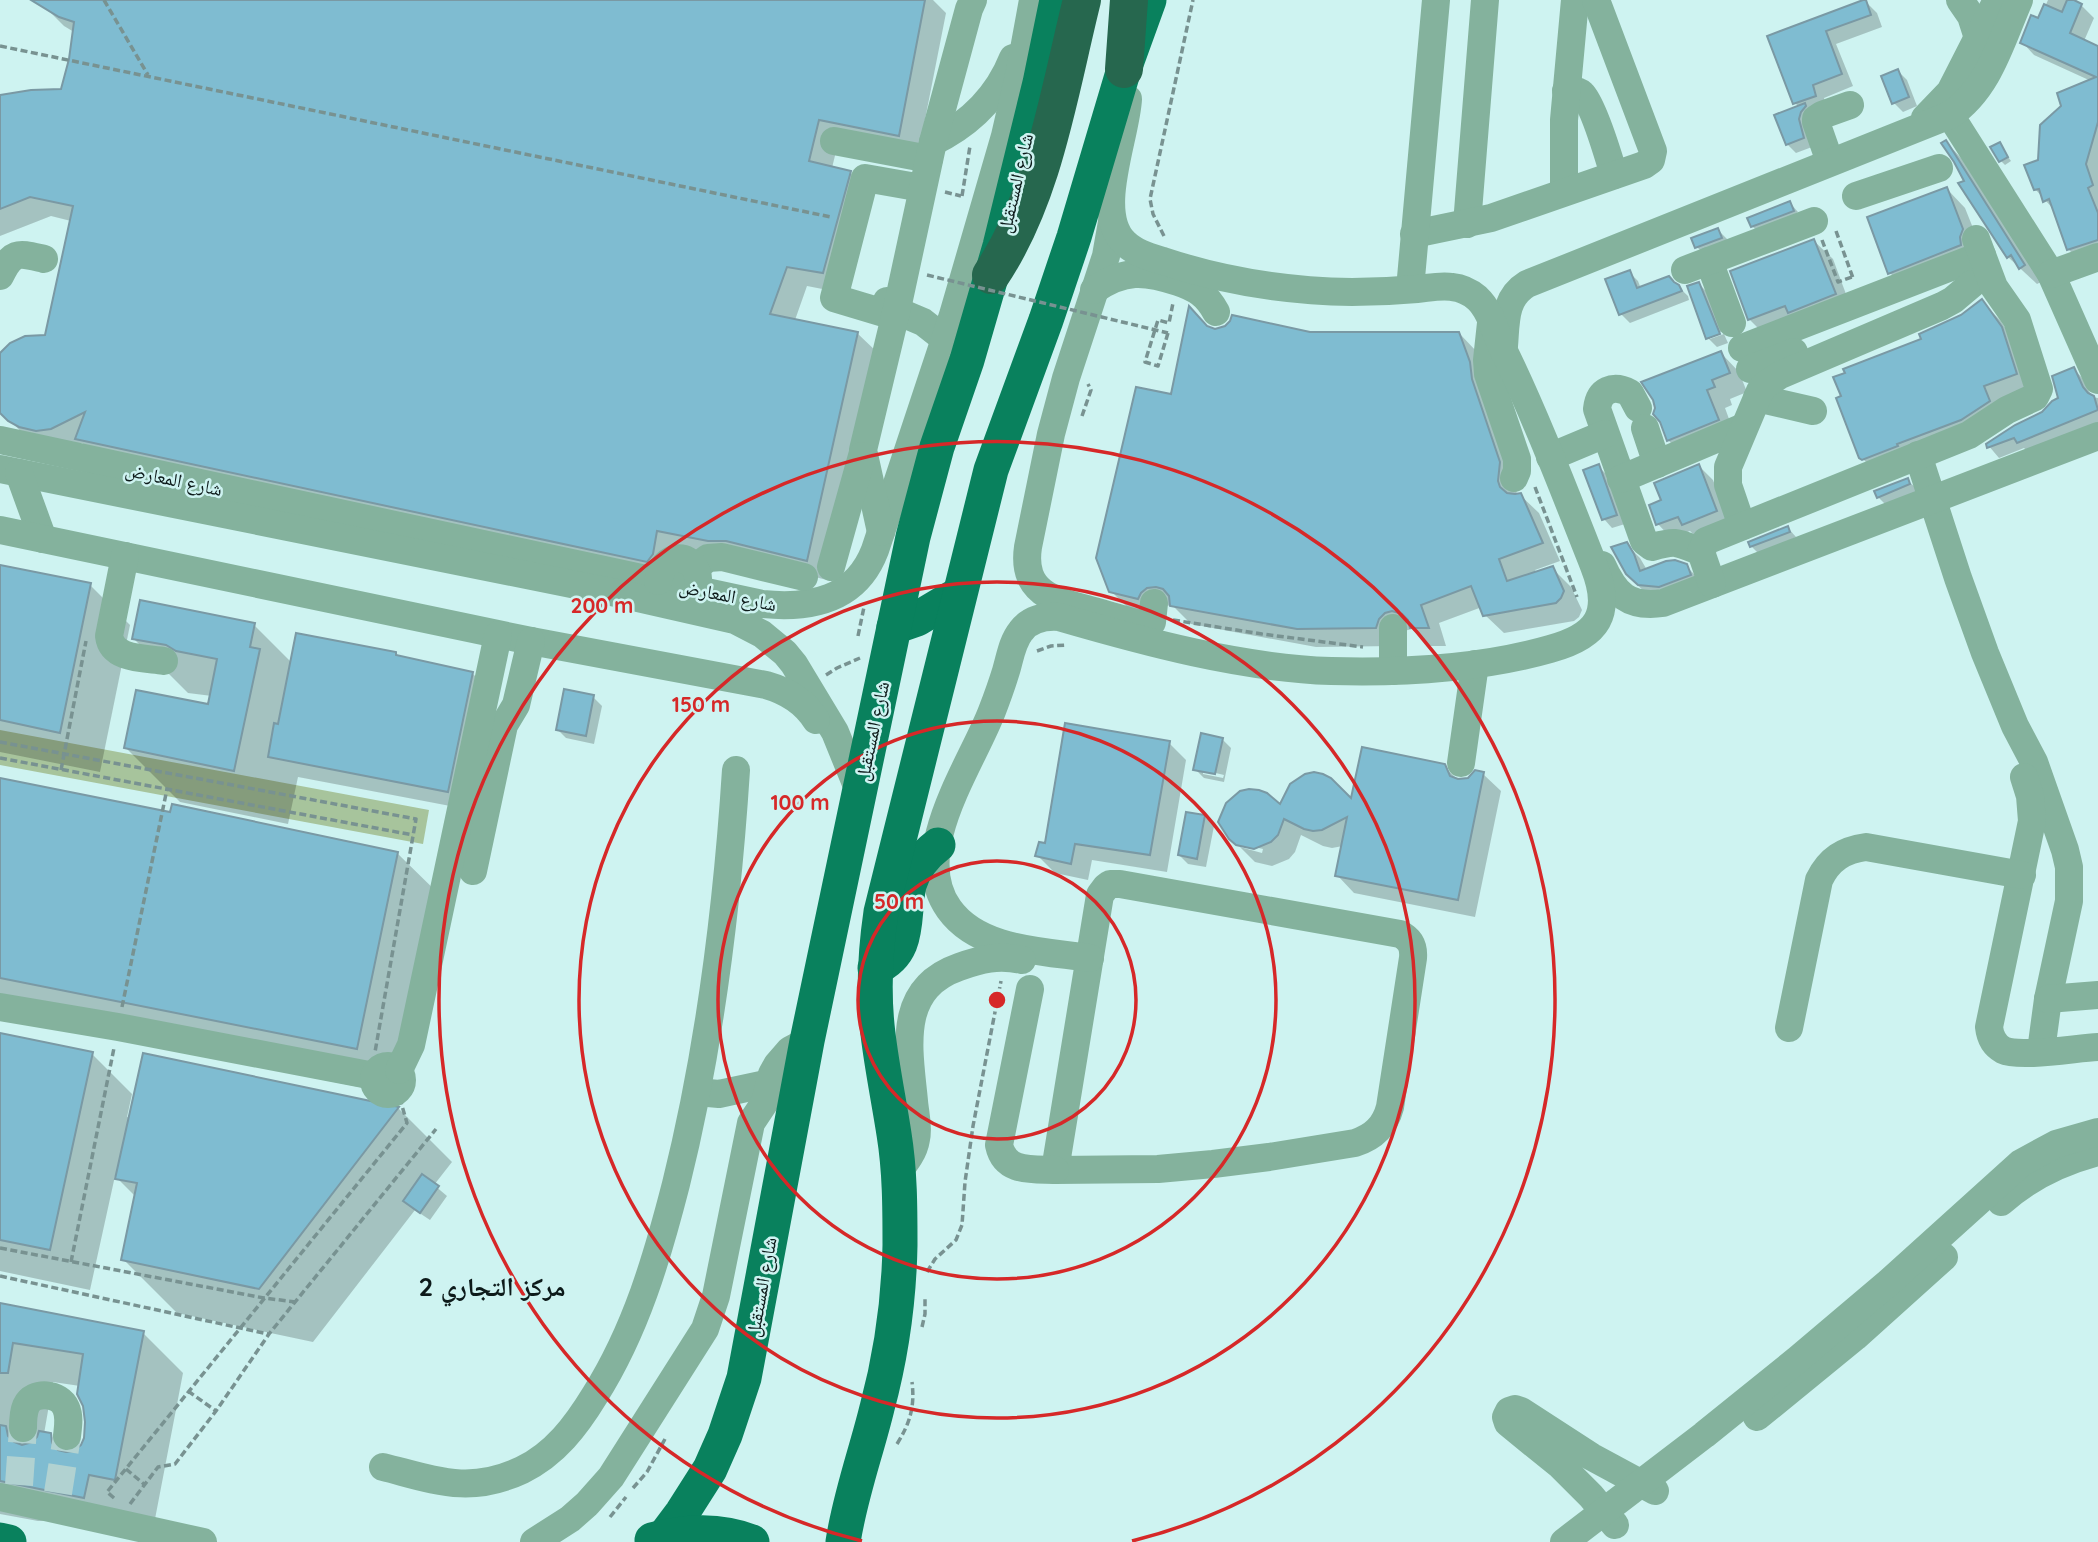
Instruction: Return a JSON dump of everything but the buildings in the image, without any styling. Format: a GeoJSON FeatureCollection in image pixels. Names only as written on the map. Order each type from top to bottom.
{"type":"FeatureCollection","features":[{"type":"Feature","properties":{"kind":"highway"},"geometry":{"type":"LineString","coordinates":[[991,275],[1014,239],[1030,200],[1047,143],[1082,0]]}},
{"type":"Feature","properties":{"kind":"highway"},"geometry":{"type":"LineString","coordinates":[[1124,69],[1129,0]]}},
{"type":"Feature","properties":{"kind":"main road"},"geometry":{"type":"LineString","coordinates":[[843,1542],[857,1477],[877,1407],[893,1329],[900,1249],[898,1172],[878,1032],[875,968],[886,890],[990,470],[1046,320],[1074,237],[1124,69],[1149,0]]}},
{"type":"Feature","properties":{"kind":"main road","name":"شارع المستقبل"},"geometry":{"type":"LineString","coordinates":[[655,1539],[682,1513],[709,1469],[736,1407],[744,1378],[807,1041],[903,582],[937,447],[956,350],[991,275],[1036,99],[1040,2]]}},
{"type":"Feature","properties":{"kind":"main road"},"geometry":{"type":"LineString","coordinates":[[928,392],[949,370],[956,350]]}},
{"type":"Feature","properties":{"kind":"main road"},"geometry":{"type":"LineString","coordinates":[[894,627],[917,619],[959,594]]}},
{"type":"Feature","properties":{"kind":"main road"},"geometry":{"type":"LineString","coordinates":[[875,968],[891,959],[901,944],[912,876],[923,858],[937,860]]}},
{"type":"Feature","properties":{"kind":"main road"},"geometry":{"type":"LineString","coordinates":[[655,1539],[707,1533],[729,1535],[752,1542]]}},
{"type":"Feature","properties":{"kind":"main road"},"geometry":{"type":"LineString","coordinates":[[0,1540],[9,1542]]}},
{"type":"Feature","properties":{"kind":"street"},"geometry":{"type":"LineString","coordinates":[[831,567],[898,308],[931,150],[968,9],[973,0]]}},
{"type":"Feature","properties":{"kind":"street"},"geometry":{"type":"LineString","coordinates":[[1410,289],[1436,0]]}},
{"type":"Feature","properties":{"kind":"street"},"geometry":{"type":"LineString","coordinates":[[1467,224],[1485,0]]}},
{"type":"Feature","properties":{"kind":"street"},"geometry":{"type":"LineString","coordinates":[[1564,192],[1566,91],[1575,0]]}},
{"type":"Feature","properties":{"kind":"street"},"geometry":{"type":"LineString","coordinates":[[1414,234],[1467,224],[1648,163],[1653,151],[1596,0]]}},
{"type":"Feature","properties":{"kind":"street"},"geometry":{"type":"LineString","coordinates":[[1960,0],[1970,16],[1978,38]]}},
{"type":"Feature","properties":{"kind":"street"},"geometry":{"type":"LineString","coordinates":[[1503,350],[1507,312],[1511,299],[1521,288],[1950,115],[1970,99],[1978,38],[1997,0]]}},
{"type":"Feature","properties":{"kind":"street"},"geometry":{"type":"LineString","coordinates":[[1898,135],[1941,103],[1974,73],[2019,0]]}},
{"type":"Feature","properties":{"kind":"street"},"geometry":{"type":"LineString","coordinates":[[834,141],[931,150],[965,123],[997,89],[1040,2]]}},
{"type":"Feature","properties":{"kind":"street"},"geometry":{"type":"LineString","coordinates":[[922,188],[865,178],[834,298],[884,313],[887,301],[923,322],[956,350],[1020,71],[1040,2]]}},
{"type":"Feature","properties":{"kind":"street"},"geometry":{"type":"LineString","coordinates":[[1124,69],[1128,91],[1127,114],[1112,185],[1112,222],[1108,247],[1051,434],[1028,547],[1027,566],[1034,584],[1056,601],[1147,626],[1152,622],[1153,610]]}},
{"type":"Feature","properties":{"kind":"street"},"geometry":{"type":"LineString","coordinates":[[1566,91],[1576,90],[1584,96],[1614,175]]}},
{"type":"Feature","properties":{"kind":"street"},"geometry":{"type":"LineString","coordinates":[[1830,162],[1816,118],[1850,105]]}},
{"type":"Feature","properties":{"kind":"street"},"geometry":{"type":"LineString","coordinates":[[1950,115],[2051,274],[2098,380]]}},
{"type":"Feature","properties":{"kind":"street"},"geometry":{"type":"LineString","coordinates":[[1898,135],[1901,181]]}},
{"type":"Feature","properties":{"kind":"street"},"geometry":{"type":"LineString","coordinates":[[1856,196],[1939,167]]}},
{"type":"Feature","properties":{"kind":"street"},"geometry":{"type":"LineString","coordinates":[[1729,203],[1745,247]]}},
{"type":"Feature","properties":{"kind":"street"},"geometry":{"type":"LineString","coordinates":[[1112,222],[1120,238],[1132,250],[1179,274],[1206,296],[1216,312]]}},
{"type":"Feature","properties":{"kind":"street"},"geometry":{"type":"LineString","coordinates":[[1825,226],[1745,247],[1697,266],[1741,347],[1861,300],[1980,264]]}},
{"type":"Feature","properties":{"kind":"street"},"geometry":{"type":"LineString","coordinates":[[0,276],[13,256],[23,254],[44,259]]}},
{"type":"Feature","properties":{"kind":"street"},"geometry":{"type":"LineString","coordinates":[[2051,274],[2098,257]]}},
{"type":"Feature","properties":{"kind":"street"},"geometry":{"type":"LineString","coordinates":[[1742,526],[1730,494],[1728,467],[1765,385],[1772,379],[1953,300],[1980,264]]}},
{"type":"Feature","properties":{"kind":"street"},"geometry":{"type":"LineString","coordinates":[[1712,584],[1701,552],[1706,541],[1976,432],[2007,410],[2032,399],[2038,393],[2038,385],[2017,320],[1980,264]]}},
{"type":"Feature","properties":{"kind":"street"},"geometry":{"type":"LineString","coordinates":[[1089,966],[998,943],[974,933],[947,907],[937,887],[937,860],[948,806],[991,713],[1015,641],[1020,632],[1034,621],[1051,616],[1059,617],[1243,662],[1318,670],[1393,671],[1475,664],[1520,657],[1568,644],[1587,633],[1603,606],[1603,595],[1583,536],[1518,379],[1482,304],[1466,290],[1445,286],[1353,292],[1179,274],[1161,276],[1137,273],[1114,278],[1094,290]]}},
{"type":"Feature","properties":{"kind":"street"},"geometry":{"type":"LineString","coordinates":[[1492,322],[1487,367],[1517,459],[1517,471],[1523,479]]}},
{"type":"Feature","properties":{"kind":"street"},"geometry":{"type":"LineString","coordinates":[[1657,464],[1642,418],[1630,393],[1616,388],[1604,392],[1597,409],[1646,544],[1652,547],[1678,542],[1701,552]]}},
{"type":"Feature","properties":{"kind":"street","name":"شارع المعارض"},"geometry":{"type":"LineString","coordinates":[[9,471],[48,454],[134,465],[618,566],[659,581],[697,579],[778,606],[794,606],[820,601],[844,591],[855,582],[870,562],[928,392]]}},
{"type":"Feature","properties":{"kind":"street"},"geometry":{"type":"LineString","coordinates":[[1757,398],[1813,411]]}},
{"type":"Feature","properties":{"kind":"street"},"geometry":{"type":"LineString","coordinates":[[1621,479],[1744,428]]}},
{"type":"Feature","properties":{"kind":"street"},"geometry":{"type":"LineString","coordinates":[[1550,457],[1605,434]]}},
{"type":"Feature","properties":{"kind":"street"},"geometry":{"type":"LineString","coordinates":[[1583,536],[1599,559],[1614,589],[1631,601],[1641,604],[1663,603],[2098,436]]}},
{"type":"Feature","properties":{"kind":"street","name":"شارع المعارض"},"geometry":{"type":"LineString","coordinates":[[0,440],[616,593],[720,616],[749,626],[774,643],[794,664],[810,688],[835,732],[857,802]]}},
{"type":"Feature","properties":{"kind":"street"},"geometry":{"type":"LineString","coordinates":[[863,450],[881,532]]}},
{"type":"Feature","properties":{"kind":"street"},"geometry":{"type":"LineString","coordinates":[[1918,455],[1985,653],[2015,726],[2034,762],[2069,867],[2069,901],[2048,999],[2041,1051]]}},
{"type":"Feature","properties":{"kind":"street"},"geometry":{"type":"LineString","coordinates":[[9,471],[43,539]]}},
{"type":"Feature","properties":{"kind":"street"},"geometry":{"type":"LineString","coordinates":[[0,530],[514,638],[766,685],[798,699],[814,717],[857,802]]}},
{"type":"Feature","properties":{"kind":"street"},"geometry":{"type":"LineString","coordinates":[[125,556],[110,642],[121,654],[164,661]]}},
{"type":"Feature","properties":{"kind":"street"},"geometry":{"type":"LineString","coordinates":[[697,579],[708,558],[722,557],[804,577]]}},
{"type":"Feature","properties":{"kind":"street"},"geometry":{"type":"LineString","coordinates":[[1392,628],[1393,671]]}},
{"type":"Feature","properties":{"kind":"street"},"geometry":{"type":"LineString","coordinates":[[473,871],[504,725],[502,698],[514,638]]}},
{"type":"Feature","properties":{"kind":"street"},"geometry":{"type":"LineString","coordinates":[[0,1007],[385,1078],[411,1045],[514,638]]}},
{"type":"Feature","properties":{"kind":"street"},"geometry":{"type":"LineString","coordinates":[[1461,763],[1475,664]]}},
{"type":"Feature","properties":{"kind":"street"},"geometry":{"type":"LineString","coordinates":[[2015,726],[2018,756],[2032,808],[2030,832],[1989,1027],[1990,1034],[1996,1045],[2006,1051],[2030,1053],[2098,1047]]}},
{"type":"Feature","properties":{"kind":"street"},"geometry":{"type":"LineString","coordinates":[[383,1467],[449,1484],[486,1482],[523,1469],[556,1447],[570,1432],[620,1351],[645,1293],[670,1206],[697,1092],[723,928],[732,845],[736,770]]}},
{"type":"Feature","properties":{"kind":"street"},"geometry":{"type":"LineString","coordinates":[[1789,1028],[1819,880],[1836,857],[1866,847],[2022,875]]}},
{"type":"Feature","properties":{"kind":"street"},"geometry":{"type":"LineString","coordinates":[[1030,989],[999,1145],[1003,1157],[1018,1168],[1055,1170],[1144,1169],[1213,1164],[1355,1143],[1372,1136],[1384,1123],[1390,1107],[1414,952],[1410,941],[1400,934],[1115,883],[1106,887],[1100,895],[1055,1170]]}},
{"type":"Feature","properties":{"kind":"street"},"geometry":{"type":"LineString","coordinates":[[898,1172],[912,1152],[917,1131],[910,1055],[912,1012],[926,988],[945,972],[989,958],[1006,957],[1089,966]]}},
{"type":"Feature","properties":{"kind":"street"},"geometry":{"type":"LineString","coordinates":[[2048,999],[2098,995]]}},
{"type":"Feature","properties":{"kind":"street"},"geometry":{"type":"LineString","coordinates":[[534,1542],[570,1519],[611,1477],[705,1329],[716,1296],[749,1129],[765,1102],[782,1057],[807,1041]]}},
{"type":"Feature","properties":{"kind":"street"},"geometry":{"type":"LineString","coordinates":[[697,1092],[730,1093],[770,1083]]}},
{"type":"Feature","properties":{"kind":"street"},"geometry":{"type":"LineString","coordinates":[[1564,1542],[1605,1526],[1888,1283],[2021,1163],[2056,1144],[2098,1132]]}},
{"type":"Feature","properties":{"kind":"street"},"geometry":{"type":"LineString","coordinates":[[1650,1488],[1735,1434],[1855,1337],[2007,1198],[2044,1172],[2098,1152]]}},
{"type":"Feature","properties":{"kind":"street"},"geometry":{"type":"LineString","coordinates":[[23,1428],[24,1412],[29,1401],[38,1396],[48,1396],[61,1400],[67,1409],[67,1436]]}},
{"type":"Feature","properties":{"kind":"street"},"geometry":{"type":"LineString","coordinates":[[1605,1526],[1560,1466],[1508,1423],[1506,1417],[1509,1411],[1521,1410],[1568,1442],[1650,1488]]}},
{"type":"Feature","properties":{"kind":"street"},"geometry":{"type":"LineString","coordinates":[[12,1494],[122,1516],[203,1542]]}},
{"type":"Feature","properties":{"kind":"path"},"geometry":{"type":"LineString","coordinates":[[104,0],[148,75]]}},
{"type":"Feature","properties":{"kind":"path"},"geometry":{"type":"LineString","coordinates":[[927,275],[1168,333],[1158,366],[1145,362],[1158,320],[1169,323],[1181,254],[1158,227],[1150,199],[1193,0]]}},
{"type":"Feature","properties":{"kind":"path"},"geometry":{"type":"LineString","coordinates":[[0,46],[853,222]]}},
{"type":"Feature","properties":{"kind":"path"},"geometry":{"type":"LineString","coordinates":[[1825,226],[1838,282],[1861,300]]}},
{"type":"Feature","properties":{"kind":"path"},"geometry":{"type":"LineString","coordinates":[[1825,226],[1861,300]]}},
{"type":"Feature","properties":{"kind":"path"},"geometry":{"type":"LineString","coordinates":[[1523,479],[1578,601]]}},
{"type":"Feature","properties":{"kind":"path"},"geometry":{"type":"LineString","coordinates":[[858,636],[864,607]]}},
{"type":"Feature","properties":{"kind":"path"},"geometry":{"type":"LineString","coordinates":[[1153,610],[1262,634],[1371,648]]}},
{"type":"Feature","properties":{"kind":"path"},"geometry":{"type":"LineString","coordinates":[[61,770],[88,632]]}},
{"type":"Feature","properties":{"kind":"path"},"geometry":{"type":"LineString","coordinates":[[810,688],[837,668],[869,655]]}},
{"type":"Feature","properties":{"kind":"path"},"geometry":{"type":"LineString","coordinates":[[0,742],[416,819],[385,1078],[407,1123],[107,1492],[122,1516],[158,1467],[175,1464],[216,1411],[269,1334],[436,1129]]}},
{"type":"Feature","properties":{"kind":"path"},"geometry":{"type":"LineString","coordinates":[[0,758],[414,835]]}},
{"type":"Feature","properties":{"kind":"path"},"geometry":{"type":"LineString","coordinates":[[924,1281],[930,1265],[956,1240],[962,1225],[973,1126],[1006,957]]}},
{"type":"Feature","properties":{"kind":"path"},"geometry":{"type":"LineString","coordinates":[[0,1248],[296,1302]]}},
{"type":"Feature","properties":{"kind":"path"},"geometry":{"type":"LineString","coordinates":[[0,1276],[269,1334]]}},
{"type":"Feature","properties":{"kind":"path"},"geometry":{"type":"LineString","coordinates":[[920,1335],[925,1314],[925,1291]]}},
{"type":"Feature","properties":{"kind":"path"},"geometry":{"type":"LineString","coordinates":[[893,1448],[906,1430],[913,1412],[911,1374]]}},
{"type":"Feature","properties":{"kind":"path"},"geometry":{"type":"LineString","coordinates":[[188,1391],[216,1411]]}},
{"type":"Feature","properties":{"kind":"path"},"geometry":{"type":"LineString","coordinates":[[126,1469],[145,1485]]}},
{"type":"Feature","properties":{"kind":"green space"},"geometry":{"type":"Polygon","coordinates":[[[0,730],[429,810],[423,844],[0,765],[0,730]]]}},
{"type":"Feature","properties":{"kind":"tunnel"},"geometry":{"type":"LineString","coordinates":[[19,1485],[23,1428]]}},
{"type":"Feature","properties":{"kind":"tunnel"},"geometry":{"type":"LineString","coordinates":[[58,1493],[67,1436]]}},
{"type":"Feature","properties":{"kind":"district","name":"مركز التجاري 2"},"geometry":{"type":"Point","coordinates":[492,1287]}}]}
